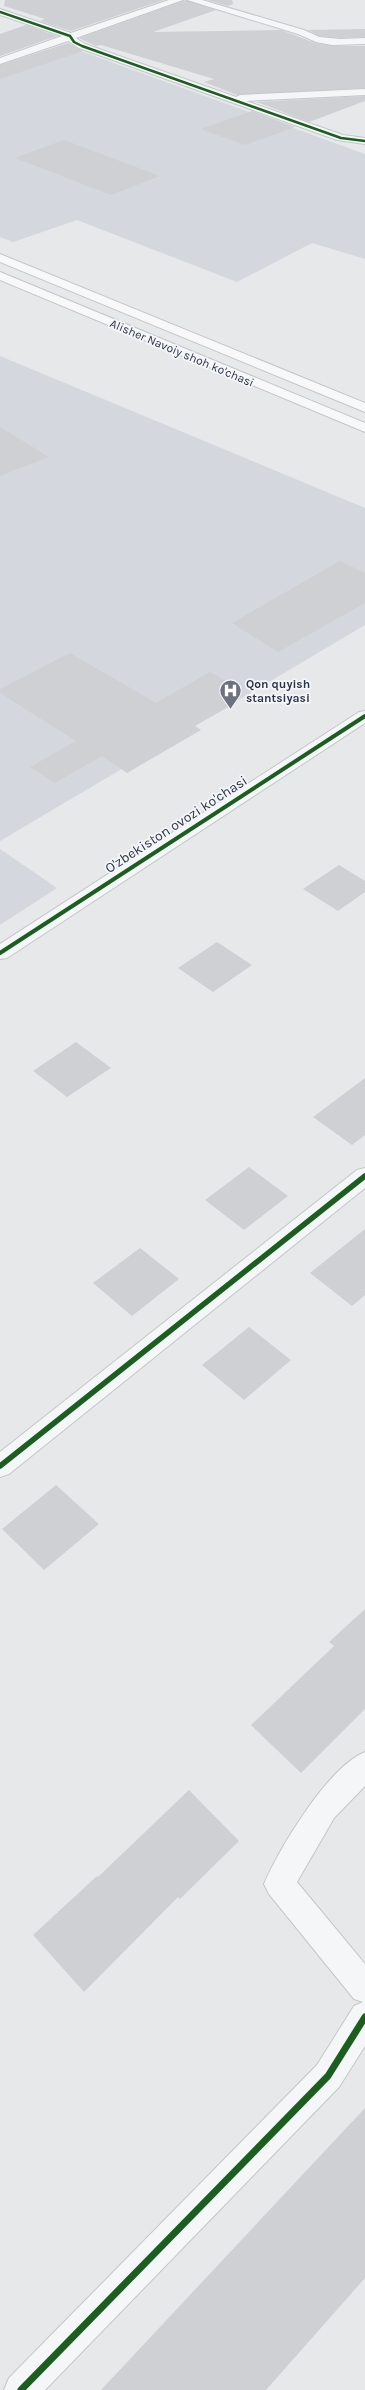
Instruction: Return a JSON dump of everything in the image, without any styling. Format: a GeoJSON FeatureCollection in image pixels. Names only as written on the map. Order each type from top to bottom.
{"type":"FeatureCollection","features":[{"type":"Feature","properties":{"kind":"main road","name":"Alisher Navoiy shoh ko'chasi"},"geometry":{"type":"LineString","coordinates":[[0,258],[365,408]]}},
{"type":"Feature","properties":{"kind":"main road","name":"Alisher Navoiy shoh ko'chasi"},"geometry":{"type":"LineString","coordinates":[[0,276],[365,428]]}},
{"type":"Feature","properties":{"kind":"street"},"geometry":{"type":"LineString","coordinates":[[0,61],[178,0]]}},
{"type":"Feature","properties":{"kind":"street"},"geometry":{"type":"LineString","coordinates":[[192,0],[301,32],[311,40],[334,42],[365,41]]}},
{"type":"Feature","properties":{"kind":"street"},"geometry":{"type":"LineString","coordinates":[[0,12],[70,36],[74,42],[82,46],[341,138],[365,141]]}},
{"type":"Feature","properties":{"kind":"street"},"geometry":{"type":"LineString","coordinates":[[229,98],[365,92]]}},
{"type":"Feature","properties":{"kind":"street","name":"O'zbekiston ovozi ko'chasi"},"geometry":{"type":"LineString","coordinates":[[0,953],[365,716]]}},
{"type":"Feature","properties":{"kind":"street"},"geometry":{"type":"LineString","coordinates":[[0,1466],[365,1176]]}},
{"type":"Feature","properties":{"kind":"street"},"geometry":{"type":"LineString","coordinates":[[365,1766],[324,1808],[279,1884],[365,1988]]}},
{"type":"Feature","properties":{"kind":"street"},"geometry":{"type":"LineString","coordinates":[[21,2390],[328,2076],[365,2017]]}},
{"type":"Feature","properties":{"kind":"shaded area"},"geometry":{"type":"Polygon","coordinates":[[[64,45],[365,154],[365,259],[312,243],[237,282],[77,220],[13,242],[0,237],[0,66],[64,45]]]}},
{"type":"Feature","properties":{"kind":"shaded area"},"geometry":{"type":"Polygon","coordinates":[[[0,356],[365,508],[365,625],[0,841],[0,356]]]}},
{"type":"Feature","properties":{"kind":"shaded area"},"geometry":{"type":"Polygon","coordinates":[[[0,849],[57,888],[0,925],[0,849]]]}},
{"type":"Feature","properties":{"kind":"building"},"geometry":{"type":"Polygon","coordinates":[[[5,0],[164,0],[71,31],[40,21],[45,19],[4,6],[5,0]]]}},
{"type":"Feature","properties":{"kind":"building"},"geometry":{"type":"Polygon","coordinates":[[[186,0],[216,10],[153,32],[281,30],[315,43],[332,46],[365,46],[365,88],[237,95],[204,82],[214,79],[101,45],[96,46],[79,38],[186,0]]]}},
{"type":"Feature","properties":{"kind":"building"},"geometry":{"type":"Polygon","coordinates":[[[207,0],[232,0],[233,4],[228,6],[207,0]]]}},
{"type":"Feature","properties":{"kind":"building"},"geometry":{"type":"Polygon","coordinates":[[[26,25],[57,36],[0,56],[0,34],[26,25]]]}},
{"type":"Feature","properties":{"kind":"building"},"geometry":{"type":"Polygon","coordinates":[[[365,29],[365,37],[340,38],[319,36],[308,30],[365,29]]]}},
{"type":"Feature","properties":{"kind":"building"},"geometry":{"type":"Polygon","coordinates":[[[68,43],[83,51],[0,79],[0,65],[68,43]]]}},
{"type":"Feature","properties":{"kind":"building"},"geometry":{"type":"Polygon","coordinates":[[[365,96],[365,101],[309,122],[257,102],[365,96]]]}},
{"type":"Feature","properties":{"kind":"building"},"geometry":{"type":"Polygon","coordinates":[[[252,111],[295,127],[245,145],[201,129],[252,111]]]}},
{"type":"Feature","properties":{"kind":"building"},"geometry":{"type":"Polygon","coordinates":[[[64,140],[160,176],[111,195],[15,158],[64,140]]]}},
{"type":"Feature","properties":{"kind":"building"},"geometry":{"type":"Polygon","coordinates":[[[0,427],[49,457],[0,476],[0,427]]]}},
{"type":"Feature","properties":{"kind":"building"},"geometry":{"type":"Polygon","coordinates":[[[340,561],[365,573],[365,603],[278,652],[232,623],[340,561]]]}},
{"type":"Feature","properties":{"kind":"building"},"geometry":{"type":"Polygon","coordinates":[[[70,653],[156,703],[210,672],[237,687],[237,702],[195,726],[201,730],[127,773],[102,756],[55,783],[30,767],[76,741],[0,693],[0,689],[70,653]]]}},
{"type":"Feature","properties":{"kind":"building"},"geometry":{"type":"Polygon","coordinates":[[[339,865],[365,881],[365,892],[338,911],[303,889],[339,865]]]}},
{"type":"Feature","properties":{"kind":"building"},"geometry":{"type":"Polygon","coordinates":[[[217,942],[252,965],[213,992],[178,968],[217,942]]]}},
{"type":"Feature","properties":{"kind":"building"},"geometry":{"type":"Polygon","coordinates":[[[76,1042],[111,1068],[67,1097],[33,1071],[76,1042]]]}},
{"type":"Feature","properties":{"kind":"building"},"geometry":{"type":"Polygon","coordinates":[[[365,1078],[365,1135],[352,1145],[313,1117],[365,1078]]]}},
{"type":"Feature","properties":{"kind":"building"},"geometry":{"type":"Polygon","coordinates":[[[249,1167],[288,1196],[244,1230],[205,1200],[249,1167]]]}},
{"type":"Feature","properties":{"kind":"building"},"geometry":{"type":"Polygon","coordinates":[[[365,1229],[365,1295],[352,1306],[310,1273],[365,1229]]]}},
{"type":"Feature","properties":{"kind":"building"},"geometry":{"type":"Polygon","coordinates":[[[140,1248],[179,1279],[132,1316],[93,1283],[140,1248]]]}},
{"type":"Feature","properties":{"kind":"building"},"geometry":{"type":"Polygon","coordinates":[[[249,1327],[291,1360],[244,1400],[202,1365],[249,1327]]]}},
{"type":"Feature","properties":{"kind":"building"},"geometry":{"type":"Polygon","coordinates":[[[56,1485],[99,1524],[44,1570],[2,1529],[56,1485]]]}},
{"type":"Feature","properties":{"kind":"building"},"geometry":{"type":"Polygon","coordinates":[[[365,1609],[365,1709],[301,1773],[251,1725],[334,1646],[329,1642],[365,1609]]]}},
{"type":"Feature","properties":{"kind":"building"},"geometry":{"type":"Polygon","coordinates":[[[189,1790],[239,1841],[180,1899],[178,1897],[84,1992],[33,1935],[97,1876],[98,1877],[189,1790]]]}},
{"type":"Feature","properties":{"kind":"building"},"geometry":{"type":"Polygon","coordinates":[[[365,2108],[365,2278],[266,2390],[101,2390],[365,2108]]]}},
{"type":"Feature","properties":{"kind":"cycle path"},"geometry":{"type":"LineString","coordinates":[[0,12],[70,36],[74,42],[82,46],[341,138],[365,141]]}},
{"type":"Feature","properties":{"kind":"cycle path"},"geometry":{"type":"LineString","coordinates":[[0,953],[365,716]]}},
{"type":"Feature","properties":{"kind":"cycle path"},"geometry":{"type":"LineString","coordinates":[[0,1466],[365,1176]]}},
{"type":"Feature","properties":{"kind":"cycle path"},"geometry":{"type":"LineString","coordinates":[[21,2390],[328,2076],[365,2017]]}},
{"type":"Feature","properties":{"kind":"place","name":"Qon quyish stantsiyasi"},"geometry":{"type":"Point","coordinates":[231,710]}}]}
